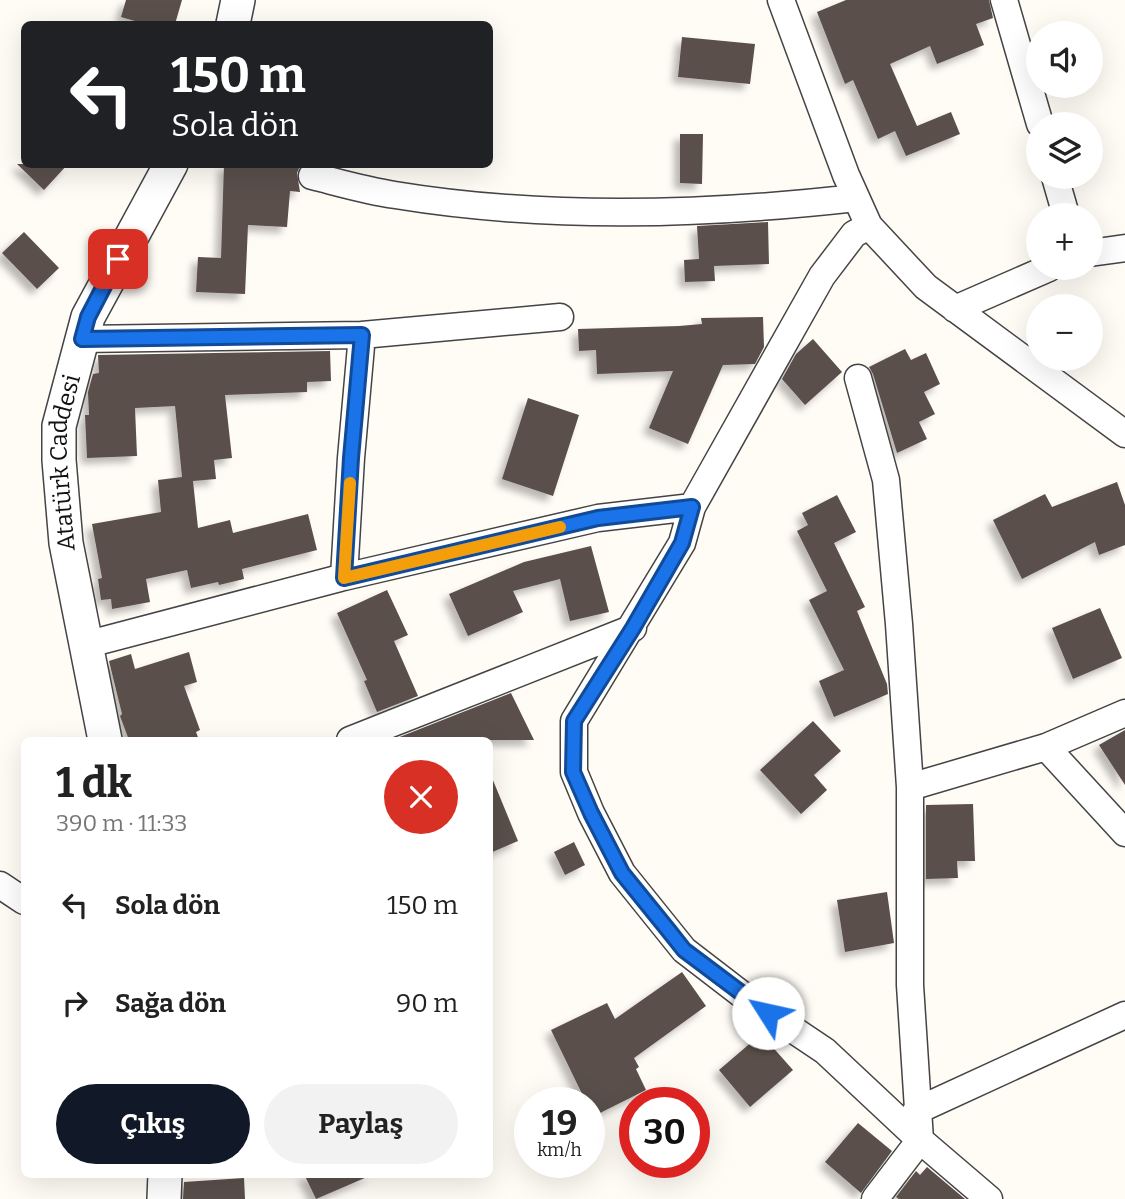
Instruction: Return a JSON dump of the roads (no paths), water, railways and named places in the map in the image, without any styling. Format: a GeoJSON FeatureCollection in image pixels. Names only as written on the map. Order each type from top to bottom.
{"type":"FeatureCollection","features":[{"type":"Feature","properties":{"kind":"street"},"geometry":{"type":"LineString","coordinates":[[234,21],[239,0]]}},
{"type":"Feature","properties":{"kind":"street"},"geometry":{"type":"LineString","coordinates":[[782,0],[846,175],[869,226],[926,287],[1125,434]]}},
{"type":"Feature","properties":{"kind":"street"},"geometry":{"type":"LineString","coordinates":[[1004,0],[1037,112]]}},
{"type":"Feature","properties":{"kind":"street","name":"Atatürk Caddesi"},"geometry":{"type":"LineString","coordinates":[[103,737],[66,543],[59,426],[88,317],[169,168]]}},
{"type":"Feature","properties":{"kind":"street"},"geometry":{"type":"LineString","coordinates":[[312,176],[394,195],[471,205],[561,210],[673,213],[786,206],[856,198]]}},
{"type":"Feature","properties":{"kind":"street"},"geometry":{"type":"LineString","coordinates":[[869,226],[854,234],[822,276],[692,507],[682,543],[633,628],[574,721],[573,772],[622,873],[684,950],[749,1000],[825,1051],[920,1140],[989,1199]]}},
{"type":"Feature","properties":{"kind":"street"},"geometry":{"type":"LineString","coordinates":[[1103,251],[1125,248]]}},
{"type":"Feature","properties":{"kind":"street"},"geometry":{"type":"LineString","coordinates":[[956,309],[1026,278]]}},
{"type":"Feature","properties":{"kind":"street"},"geometry":{"type":"LineString","coordinates":[[82,339],[362,335],[560,317]]}},
{"type":"Feature","properties":{"kind":"street"},"geometry":{"type":"LineString","coordinates":[[344,578],[362,335]]}},
{"type":"Feature","properties":{"kind":"street"},"geometry":{"type":"LineString","coordinates":[[858,378],[886,480],[910,787],[910,985],[916,1111],[920,1140],[874,1199]]}},
{"type":"Feature","properties":{"kind":"street"},"geometry":{"type":"LineString","coordinates":[[85,645],[344,578],[598,518],[692,507]]}},
{"type":"Feature","properties":{"kind":"street"},"geometry":{"type":"LineString","coordinates":[[358,737],[633,628]]}},
{"type":"Feature","properties":{"kind":"street"},"geometry":{"type":"LineString","coordinates":[[910,787],[1046,747],[1125,713]]}},
{"type":"Feature","properties":{"kind":"street"},"geometry":{"type":"LineString","coordinates":[[1046,747],[1125,833]]}},
{"type":"Feature","properties":{"kind":"street"},"geometry":{"type":"LineString","coordinates":[[0,885],[21,899]]}},
{"type":"Feature","properties":{"kind":"street"},"geometry":{"type":"LineString","coordinates":[[916,1111],[1125,1015]]}},
{"type":"Feature","properties":{"kind":"street"},"geometry":{"type":"LineString","coordinates":[[164,1199],[165,1178]]}}]}
